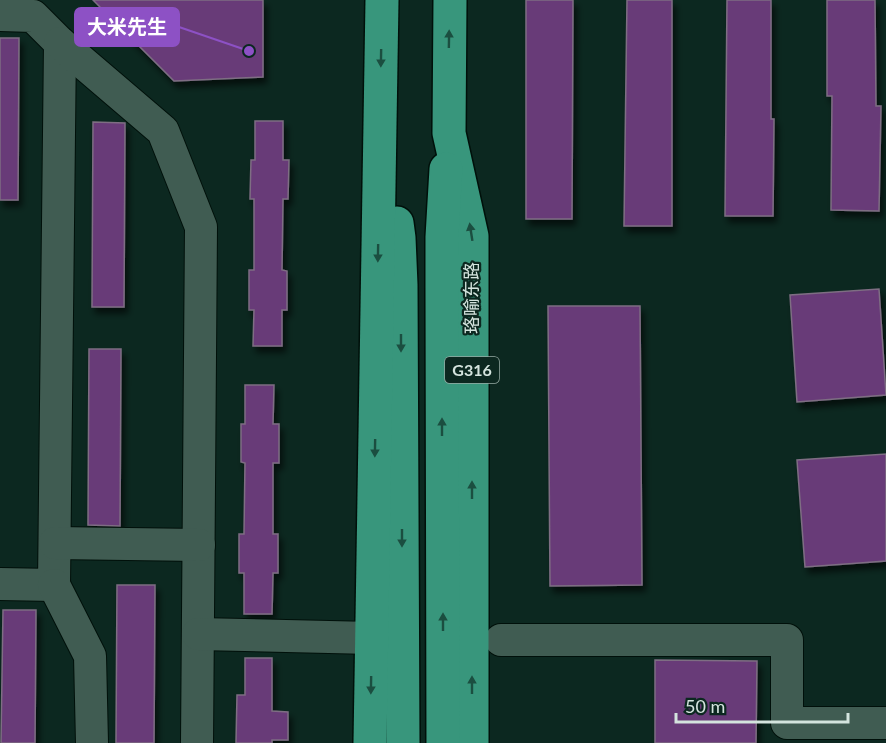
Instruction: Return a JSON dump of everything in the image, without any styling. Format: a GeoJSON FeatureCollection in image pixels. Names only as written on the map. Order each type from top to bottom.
{"type":"FeatureCollection","features":[{"type":"Feature","properties":{"kind":"highway"},"geometry":{"type":"LineString","coordinates":[[370,743],[382,0]]}},
{"type":"Feature","properties":{"kind":"highway","name":"珞喻东路"},"geometry":{"type":"LineString","coordinates":[[450,0],[448,133],[472,236],[472,743]]}},
{"type":"Feature","properties":{"kind":"highway"},"geometry":{"type":"LineString","coordinates":[[380,130],[399,238],[401,285],[403,743]]}},
{"type":"Feature","properties":{"kind":"highway"},"geometry":{"type":"LineString","coordinates":[[443,743],[442,237],[448,133]]}},
{"type":"Feature","properties":{"kind":"street"},"geometry":{"type":"LineString","coordinates":[[0,15],[33,16],[60,43],[164,131],[201,227],[197,743]]}},
{"type":"Feature","properties":{"kind":"street"},"geometry":{"type":"LineString","coordinates":[[60,43],[54,585],[90,656],[92,743]]}},
{"type":"Feature","properties":{"kind":"street"},"geometry":{"type":"LineString","coordinates":[[55,543],[199,545]]}},
{"type":"Feature","properties":{"kind":"street"},"geometry":{"type":"LineString","coordinates":[[0,585],[54,585]]}},
{"type":"Feature","properties":{"kind":"street"},"geometry":{"type":"LineString","coordinates":[[198,634],[372,638]]}},
{"type":"Feature","properties":{"kind":"street"},"geometry":{"type":"LineString","coordinates":[[501,640],[787,640],[787,723],[886,723]]}},
{"type":"Feature","properties":{"kind":"building"},"geometry":{"type":"Polygon","coordinates":[[[93,0],[263,0],[263,77],[174,81],[93,0]]]}},
{"type":"Feature","properties":{"kind":"building"},"geometry":{"type":"Polygon","coordinates":[[[526,0],[573,0],[572,219],[526,219],[526,0]]]}},
{"type":"Feature","properties":{"kind":"building"},"geometry":{"type":"Polygon","coordinates":[[[627,0],[672,0],[672,226],[624,226],[627,0]]]}},
{"type":"Feature","properties":{"kind":"building"},"geometry":{"type":"Polygon","coordinates":[[[727,0],[771,0],[771,119],[774,119],[773,216],[725,216],[727,0]]]}},
{"type":"Feature","properties":{"kind":"building"},"geometry":{"type":"Polygon","coordinates":[[[827,0],[875,0],[876,106],[881,106],[879,211],[831,210],[832,96],[827,96],[827,0]]]}},
{"type":"Feature","properties":{"kind":"building"},"geometry":{"type":"Polygon","coordinates":[[[0,38],[19,38],[18,200],[0,200],[0,38]]]}},
{"type":"Feature","properties":{"kind":"building"},"geometry":{"type":"Polygon","coordinates":[[[255,121],[283,121],[283,160],[289,160],[288,199],[283,199],[282,270],[287,271],[287,310],[282,310],[282,346],[253,346],[254,310],[249,310],[249,270],[254,270],[254,199],[250,199],[251,160],[255,160],[255,121]]]}},
{"type":"Feature","properties":{"kind":"building"},"geometry":{"type":"Polygon","coordinates":[[[93,122],[125,123],[124,307],[92,307],[93,122]]]}},
{"type":"Feature","properties":{"kind":"building"},"geometry":{"type":"Polygon","coordinates":[[[879,289],[886,395],[797,402],[790,295],[879,289]]]}},
{"type":"Feature","properties":{"kind":"building"},"geometry":{"type":"Polygon","coordinates":[[[548,306],[640,306],[642,585],[550,586],[548,306]]]}},
{"type":"Feature","properties":{"kind":"building"},"geometry":{"type":"Polygon","coordinates":[[[89,349],[121,349],[120,526],[88,525],[89,349]]]}},
{"type":"Feature","properties":{"kind":"building"},"geometry":{"type":"Polygon","coordinates":[[[245,385],[274,385],[273,424],[279,424],[279,463],[273,463],[273,534],[278,534],[278,573],[273,573],[272,614],[244,614],[244,573],[239,573],[239,534],[244,534],[245,463],[241,462],[241,424],[245,424],[245,385]]]}},
{"type":"Feature","properties":{"kind":"building"},"geometry":{"type":"Polygon","coordinates":[[[886,454],[886,561],[805,567],[797,460],[886,454]]]}},
{"type":"Feature","properties":{"kind":"building"},"geometry":{"type":"Polygon","coordinates":[[[117,585],[155,585],[154,743],[116,743],[117,585]]]}},
{"type":"Feature","properties":{"kind":"building"},"geometry":{"type":"Polygon","coordinates":[[[3,610],[36,610],[35,743],[1,743],[3,610]]]}},
{"type":"Feature","properties":{"kind":"building"},"geometry":{"type":"Polygon","coordinates":[[[245,658],[272,658],[272,711],[288,712],[288,740],[272,740],[272,743],[236,743],[237,695],[245,695],[245,658]]]}},
{"type":"Feature","properties":{"kind":"building"},"geometry":{"type":"Polygon","coordinates":[[[655,660],[757,661],[756,743],[655,743],[655,660]]]}},
{"type":"Feature","properties":{"kind":"place","name":"大米先生"},"geometry":{"type":"Point","coordinates":[249,51]}}]}
